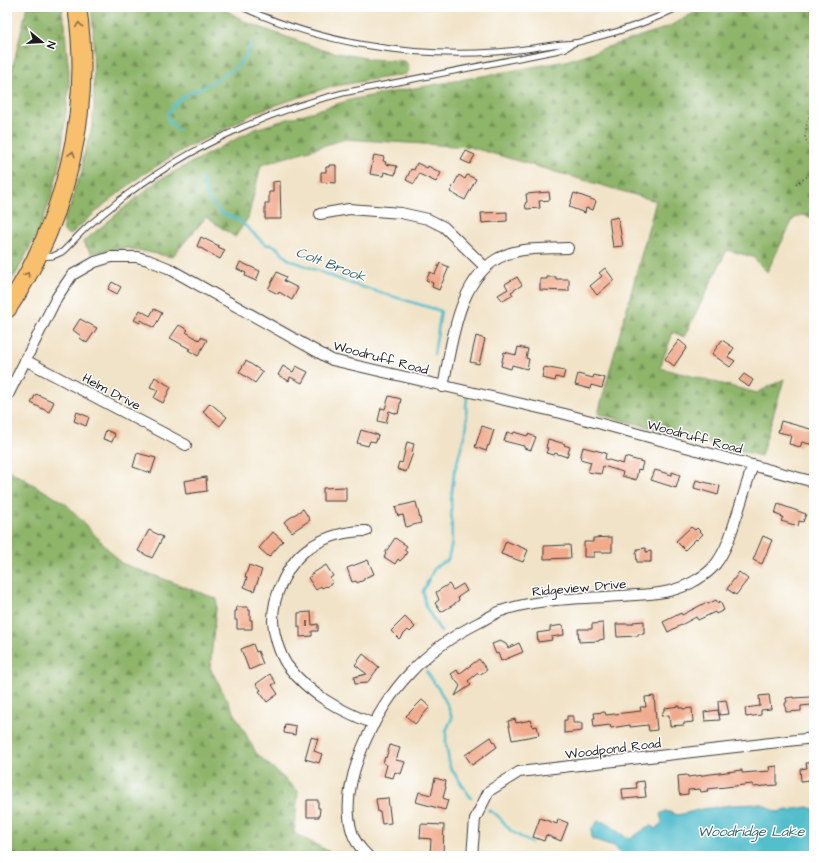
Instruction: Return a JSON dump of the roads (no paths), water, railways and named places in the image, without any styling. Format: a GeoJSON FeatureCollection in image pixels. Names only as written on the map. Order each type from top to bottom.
{"type":"FeatureCollection","features":[{"type":"Feature","properties":{"kind":"highway"},"geometry":{"type":"LineString","coordinates":[[7,309],[37,257],[49,230],[60,200],[69,168],[80,97],[80,34],[77,7]]}},
{"type":"Feature","properties":{"kind":"street"},"geometry":{"type":"LineString","coordinates":[[320,214],[349,209],[401,213],[428,219],[444,227],[485,267]]}},
{"type":"Feature","properties":{"kind":"street"},"geometry":{"type":"LineString","coordinates":[[443,387],[460,307],[472,283],[485,267],[505,255],[531,249],[568,248]]}},
{"type":"Feature","properties":{"kind":"street","name":"Woodruff Road"},"geometry":{"type":"LineString","coordinates":[[7,397],[57,297],[72,275],[95,262],[111,257],[137,257],[168,268],[332,360],[443,387],[565,414],[814,482]]}},
{"type":"Feature","properties":{"kind":"street","name":"Helm Drive"},"geometry":{"type":"LineString","coordinates":[[25,360],[186,445]]}},
{"type":"Feature","properties":{"kind":"street","name":"Ridgeview Drive"},"geometry":{"type":"LineString","coordinates":[[368,856],[362,850],[352,833],[349,813],[350,794],[357,762],[374,724],[388,701],[409,673],[436,648],[466,629],[500,612],[547,600],[661,594],[680,589],[698,579],[715,566],[727,546],[753,465]]}},
{"type":"Feature","properties":{"kind":"street"},"geometry":{"type":"LineString","coordinates":[[366,531],[349,531],[334,536],[311,546],[295,561],[283,580],[275,600],[273,621],[276,640],[286,663],[304,685],[326,702],[374,724]]}},
{"type":"Feature","properties":{"kind":"street","name":"Woodpond Road"},"geometry":{"type":"LineString","coordinates":[[472,856],[475,819],[489,791],[518,772],[814,738]]}},
{"type":"Feature","properties":{"kind":"lane"},"geometry":{"type":"LineString","coordinates":[[242,7],[287,24],[334,38],[374,47],[407,51],[480,53],[511,51],[562,43],[574,43],[635,26],[679,7]]}},
{"type":"Feature","properties":{"kind":"lane"},"geometry":{"type":"LineString","coordinates":[[37,257],[52,256],[62,252],[108,210],[169,166],[213,141],[265,118],[308,102],[343,93],[555,51],[566,48],[574,43]]}},
{"type":"Feature","properties":{"kind":"water","name":"Woodridge Lake"},"geometry":{"type":"Polygon","coordinates":[[[762,804],[776,812],[807,807],[814,809],[814,856],[622,856],[622,853],[619,852],[614,846],[592,839],[591,829],[598,821],[611,826],[630,839],[651,825],[655,829],[662,822],[660,814],[666,811],[678,815],[702,809],[732,805],[762,804]]]}},
{"type":"Feature","properties":{"kind":"waterway","name":"Colt Brook"},"geometry":{"type":"LineString","coordinates":[[178,130],[169,121],[168,113],[181,98],[233,70],[245,58],[251,43]]}},
{"type":"Feature","properties":{"kind":"waterway","name":"Colt Brook"},"geometry":{"type":"LineString","coordinates":[[202,180],[208,199],[221,213],[239,220],[265,244],[275,246],[288,259],[349,283],[441,311],[434,355]]}},
{"type":"Feature","properties":{"kind":"waterway","name":"Colt Brook"},"geometry":{"type":"LineString","coordinates":[[441,632],[426,607],[423,591],[435,567],[448,560],[452,542],[451,500],[454,474],[467,425],[467,398]]}},
{"type":"Feature","properties":{"kind":"waterway","name":"Colt Brook"},"geometry":{"type":"LineString","coordinates":[[426,671],[440,691],[448,706],[452,718],[446,731],[446,744],[450,767],[471,798]]}},
{"type":"Feature","properties":{"kind":"waterway","name":"Colt Brook"},"geometry":{"type":"LineString","coordinates":[[488,810],[497,815],[511,831],[531,843]]}}]}
